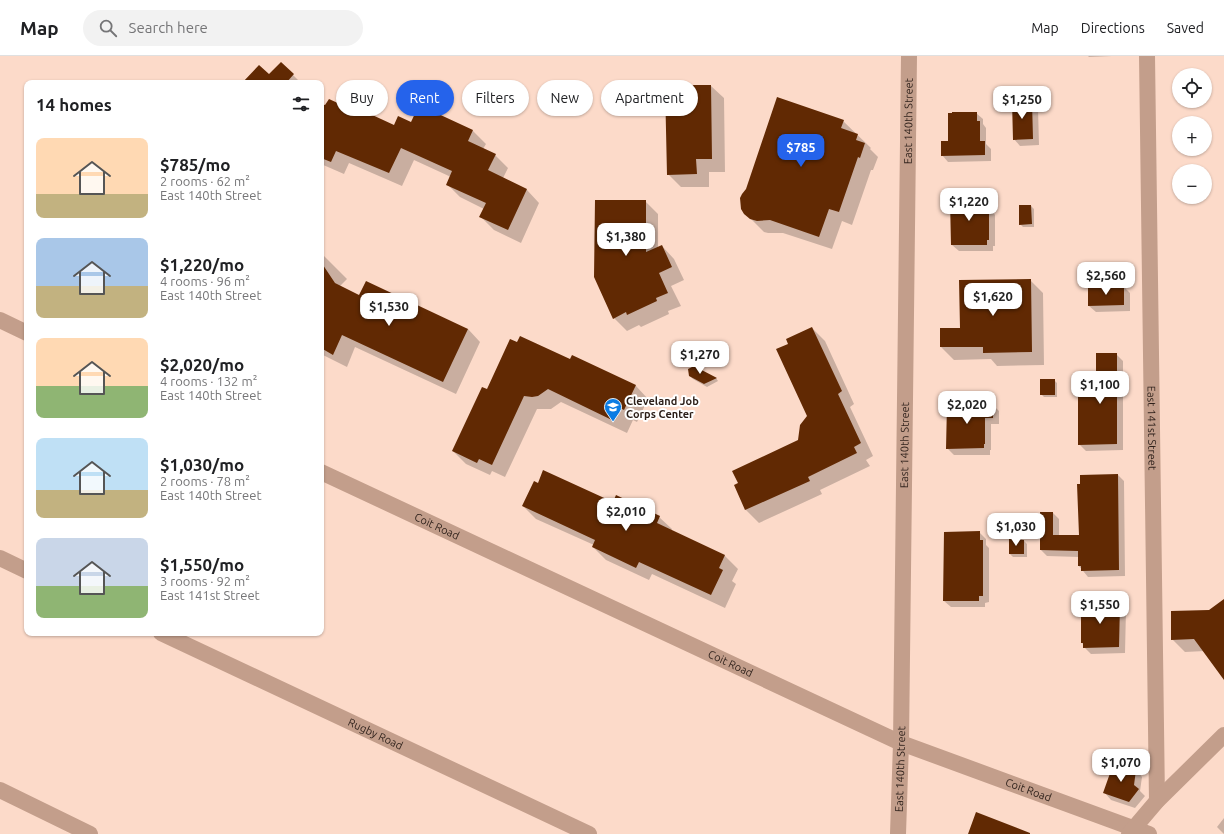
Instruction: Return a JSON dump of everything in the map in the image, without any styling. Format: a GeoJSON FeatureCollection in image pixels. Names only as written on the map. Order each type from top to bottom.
{"type":"FeatureCollection","features":[{"type":"Feature","properties":{"kind":"street","name":"East 140th Street"},"geometry":{"type":"LineString","coordinates":[[898,834],[901,743],[909,56]]}},
{"type":"Feature","properties":{"kind":"street","name":"East 141st Street"},"geometry":{"type":"LineString","coordinates":[[1147,56],[1158,801]]}},
{"type":"Feature","properties":{"kind":"street"},"geometry":{"type":"LineString","coordinates":[[0,320],[24,332]]}},
{"type":"Feature","properties":{"kind":"street","name":"Coit Road"},"geometry":{"type":"LineString","coordinates":[[324,473],[901,743],[1131,831],[1149,834]]}},
{"type":"Feature","properties":{"kind":"street"},"geometry":{"type":"LineString","coordinates":[[0,558],[24,570]]}},
{"type":"Feature","properties":{"kind":"street","name":"Rugby Road"},"geometry":{"type":"LineString","coordinates":[[167,636],[589,834]]}},
{"type":"Feature","properties":{"kind":"street"},"geometry":{"type":"LineString","coordinates":[[1131,831],[1158,801],[1224,735]]}},
{"type":"Feature","properties":{"kind":"street"},"geometry":{"type":"LineString","coordinates":[[0,790],[90,834]]}},
{"type":"Feature","properties":{"kind":"building"},"geometry":{"type":"Polygon","coordinates":[[[281,62],[294,74],[289,80],[245,80],[259,65],[269,74],[281,62]]]}},
{"type":"Feature","properties":{"kind":"building"},"geometry":{"type":"Polygon","coordinates":[[[698,85],[711,85],[712,159],[696,159],[697,174],[667,175],[666,116],[698,116],[698,85]]]}},
{"type":"Feature","properties":{"kind":"building"},"geometry":{"type":"Polygon","coordinates":[[[777,97],[844,120],[841,128],[858,134],[856,140],[865,143],[860,158],[858,157],[839,212],[829,209],[819,237],[770,220],[757,221],[750,219],[741,209],[740,198],[746,189],[777,97]]]}},
{"type":"Feature","properties":{"kind":"building"},"geometry":{"type":"Polygon","coordinates":[[[329,99],[336,102],[336,116],[374,116],[394,125],[398,116],[411,122],[414,116],[443,116],[473,130],[468,141],[496,154],[488,170],[527,189],[508,230],[479,217],[486,203],[446,185],[452,171],[401,148],[389,173],[336,151],[331,162],[324,159],[324,105],[329,99]]]}},
{"type":"Feature","properties":{"kind":"building"},"geometry":{"type":"Polygon","coordinates":[[[1012,101],[1032,101],[1033,139],[1013,140],[1012,101]]]}},
{"type":"Feature","properties":{"kind":"building"},"geometry":{"type":"Polygon","coordinates":[[[977,112],[977,121],[980,121],[980,141],[985,141],[985,155],[941,156],[941,141],[948,141],[948,113],[977,112]]]}},
{"type":"Feature","properties":{"kind":"building"},"geometry":{"type":"Polygon","coordinates":[[[595,200],[646,200],[646,252],[662,245],[672,267],[659,273],[668,293],[656,298],[657,301],[627,315],[626,312],[613,319],[594,277],[595,200]]]}},
{"type":"Feature","properties":{"kind":"building"},"geometry":{"type":"Polygon","coordinates":[[[950,200],[987,200],[987,207],[989,207],[989,240],[987,240],[987,245],[951,245],[950,200]]]}},
{"type":"Feature","properties":{"kind":"building"},"geometry":{"type":"Polygon","coordinates":[[[1019,205],[1031,205],[1032,224],[1019,225],[1019,205]]]}},
{"type":"Feature","properties":{"kind":"building"},"geometry":{"type":"Polygon","coordinates":[[[324,266],[335,283],[359,295],[366,281],[468,329],[443,382],[342,335],[333,355],[324,350],[324,266]]]}},
{"type":"Feature","properties":{"kind":"building"},"geometry":{"type":"Polygon","coordinates":[[[1031,279],[1032,352],[983,353],[983,347],[940,347],[940,328],[960,328],[959,280],[1031,279]]]}},
{"type":"Feature","properties":{"kind":"building"},"geometry":{"type":"Polygon","coordinates":[[[1088,286],[1124,286],[1124,305],[1088,306],[1088,286]]]}},
{"type":"Feature","properties":{"kind":"building"},"geometry":{"type":"Polygon","coordinates":[[[812,327],[842,391],[838,394],[861,443],[854,447],[857,453],[808,477],[810,481],[745,510],[734,485],[738,483],[732,471],[798,440],[800,425],[807,416],[776,349],[788,344],[786,339],[812,327]]]}},
{"type":"Feature","properties":{"kind":"building"},"geometry":{"type":"Polygon","coordinates":[[[520,336],[570,359],[572,355],[636,385],[624,410],[620,408],[614,421],[548,389],[538,396],[524,396],[492,465],[479,459],[477,463],[452,451],[482,387],[487,389],[510,339],[517,342],[520,336]]]}},
{"type":"Feature","properties":{"kind":"building"},"geometry":{"type":"Polygon","coordinates":[[[1096,353],[1117,353],[1117,444],[1078,445],[1078,395],[1096,395],[1096,353]]]}},
{"type":"Feature","properties":{"kind":"building"},"geometry":{"type":"Polygon","coordinates":[[[694,366],[717,378],[704,384],[689,376],[688,369],[694,366]]]}},
{"type":"Feature","properties":{"kind":"building"},"geometry":{"type":"Polygon","coordinates":[[[1040,379],[1055,379],[1055,395],[1040,395],[1040,379]]]}},
{"type":"Feature","properties":{"kind":"building"},"geometry":{"type":"Polygon","coordinates":[[[993,403],[993,418],[985,418],[984,448],[946,449],[947,404],[993,403]]]}},
{"type":"Feature","properties":{"kind":"building"},"geometry":{"type":"Polygon","coordinates":[[[543,470],[613,502],[616,495],[660,516],[657,523],[725,555],[719,568],[723,570],[711,595],[639,562],[636,568],[592,547],[595,540],[522,506],[534,481],[538,483],[543,470]]]}},
{"type":"Feature","properties":{"kind":"building"},"geometry":{"type":"Polygon","coordinates":[[[1118,474],[1119,570],[1081,571],[1081,566],[1078,566],[1078,551],[1040,550],[1040,512],[1053,512],[1053,535],[1079,535],[1077,484],[1080,484],[1080,475],[1118,474]]]}},
{"type":"Feature","properties":{"kind":"building"},"geometry":{"type":"Polygon","coordinates":[[[980,531],[980,540],[983,540],[983,596],[979,596],[979,601],[943,601],[944,532],[980,531]]]}},
{"type":"Feature","properties":{"kind":"building"},"geometry":{"type":"Polygon","coordinates":[[[1009,539],[1024,540],[1024,554],[1009,554],[1009,539]]]}},
{"type":"Feature","properties":{"kind":"building"},"geometry":{"type":"Polygon","coordinates":[[[1224,599],[1224,680],[1194,639],[1171,640],[1171,611],[1209,610],[1224,599]]]}},
{"type":"Feature","properties":{"kind":"building"},"geometry":{"type":"Polygon","coordinates":[[[1081,602],[1120,603],[1119,647],[1083,648],[1083,643],[1081,643],[1081,602]]]}},
{"type":"Feature","properties":{"kind":"building"},"geometry":{"type":"Polygon","coordinates":[[[1114,762],[1136,770],[1134,785],[1139,789],[1129,802],[1103,793],[1114,762]]]}},
{"type":"Feature","properties":{"kind":"building"},"geometry":{"type":"Polygon","coordinates":[[[976,812],[1030,833],[1030,834],[968,834],[976,812]]]}},
{"type":"Feature","properties":{"kind":"place","name":"Cleveland Job Corps Center"},"geometry":{"type":"Point","coordinates":[613,422]}}]}
